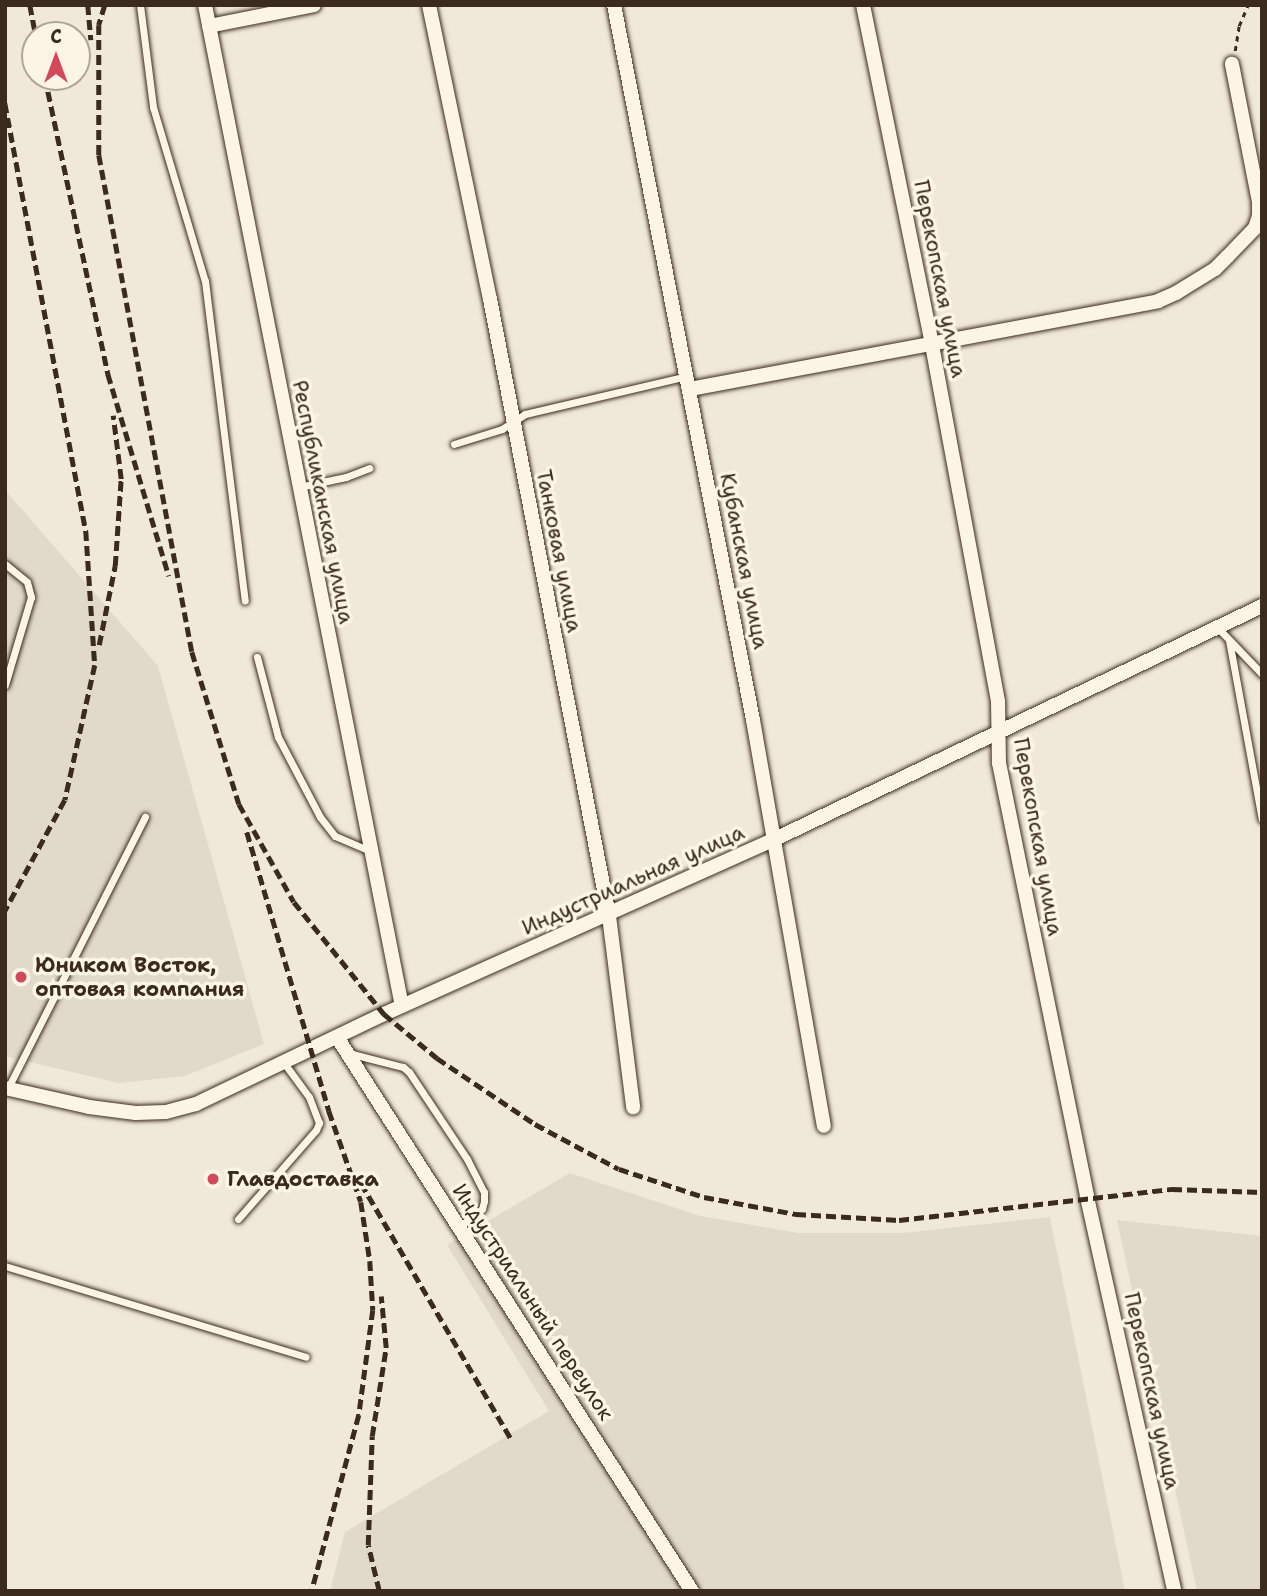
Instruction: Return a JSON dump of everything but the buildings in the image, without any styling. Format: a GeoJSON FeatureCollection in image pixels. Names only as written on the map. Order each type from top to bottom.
{"type":"FeatureCollection","features":[{"type":"Feature","properties":{"kind":"street","name":"Республиканская улица"},"geometry":{"type":"LineString","coordinates":[[205,5],[402,1006]]}},
{"type":"Feature","properties":{"kind":"street"},"geometry":{"type":"LineString","coordinates":[[209,26],[314,5]]}},
{"type":"Feature","properties":{"kind":"street","name":"Танковая улица"},"geometry":{"type":"LineString","coordinates":[[429,5],[481,249],[608,916],[633,1107]]}},
{"type":"Feature","properties":{"kind":"street","name":"Кубанская улица"},"geometry":{"type":"LineString","coordinates":[[614,5],[689,383],[824,1126]]}},
{"type":"Feature","properties":{"kind":"street","name":"Перекопская улица"},"geometry":{"type":"LineString","coordinates":[[863,5],[932,345],[998,701],[999,763],[1084,1183],[1174,1591]]}},
{"type":"Feature","properties":{"kind":"street"},"geometry":{"type":"LineString","coordinates":[[689,383],[932,345],[1158,301],[1214,269],[1255,228],[1259,202],[1232,64]]}},
{"type":"Feature","properties":{"kind":"street","name":"Индустриальная улица"},"geometry":{"type":"LineString","coordinates":[[7,1088],[89,1107],[136,1113],[166,1112],[215,1097],[402,1006],[773,840],[1262,606]]}},
{"type":"Feature","properties":{"kind":"street","name":"Индустриальный переулок"},"geometry":{"type":"LineString","coordinates":[[337,1037],[692,1591]]}},
{"type":"Feature","properties":{"kind":"lane"},"geometry":{"type":"LineString","coordinates":[[140,5],[153,107],[205,281],[244,601]]}},
{"type":"Feature","properties":{"kind":"lane"},"geometry":{"type":"LineString","coordinates":[[454,444],[502,429],[512,421],[557,405],[689,383]]}},
{"type":"Feature","properties":{"kind":"lane"},"geometry":{"type":"LineString","coordinates":[[298,487],[346,477],[369,468]]}},
{"type":"Feature","properties":{"kind":"lane"},"geometry":{"type":"LineString","coordinates":[[5,564],[27,582],[31,597],[5,685]]}},
{"type":"Feature","properties":{"kind":"lane"},"geometry":{"type":"LineString","coordinates":[[1218,627],[1262,674]]}},
{"type":"Feature","properties":{"kind":"lane"},"geometry":{"type":"LineString","coordinates":[[1229,640],[1262,819]]}},
{"type":"Feature","properties":{"kind":"lane"},"geometry":{"type":"LineString","coordinates":[[257,657],[278,737],[320,817],[335,836],[371,852]]}},
{"type":"Feature","properties":{"kind":"lane"},"geometry":{"type":"LineString","coordinates":[[7,1088],[145,817]]}},
{"type":"Feature","properties":{"kind":"lane"},"geometry":{"type":"LineString","coordinates":[[348,1053],[403,1067],[409,1072],[467,1159],[484,1192],[484,1201],[482,1209],[459,1227]]}},
{"type":"Feature","properties":{"kind":"lane"},"geometry":{"type":"LineString","coordinates":[[238,1219],[316,1130],[319,1123],[309,1097],[284,1063]]}},
{"type":"Feature","properties":{"kind":"lane"},"geometry":{"type":"LineString","coordinates":[[5,1266],[306,1357]]}},
{"type":"Feature","properties":{"kind":"path"},"geometry":{"type":"LineString","coordinates":[[1232,64],[1239,26],[1248,5]]}},
{"type":"Feature","properties":{"kind":"shaded area"},"geometry":{"type":"Polygon","coordinates":[[[5,490],[158,666],[264,1044],[185,1076],[118,1083],[5,1056],[5,490]]]}},
{"type":"Feature","properties":{"kind":"shaded area"},"geometry":{"type":"Polygon","coordinates":[[[570,1173],[700,1216],[798,1233],[903,1233],[1050,1217],[1125,1591],[330,1591],[345,1532],[549,1411],[447,1245],[570,1173]]]}},
{"type":"Feature","properties":{"kind":"shaded area"},"geometry":{"type":"Polygon","coordinates":[[[1117,1220],[1262,1236],[1262,1591],[1197,1591],[1117,1220]]]}},
{"type":"Feature","properties":{"kind":"railway"},"geometry":{"type":"LineString","coordinates":[[30,5],[33,21]]}},
{"type":"Feature","properties":{"kind":"railway"},"geometry":{"type":"LineString","coordinates":[[88,5],[89,21]]}},
{"type":"Feature","properties":{"kind":"railway"},"geometry":{"type":"LineString","coordinates":[[105,5],[99,25],[99,155],[192,652],[239,804],[294,902],[384,1014],[437,1058],[535,1124],[619,1169],[704,1197],[796,1214],[899,1220],[1172,1189],[1262,1192]]}},
{"type":"Feature","properties":{"kind":"railway"},"geometry":{"type":"LineString","coordinates":[[48,91],[108,374],[169,576]]}},
{"type":"Feature","properties":{"kind":"railway"},"geometry":{"type":"LineString","coordinates":[[5,103],[86,531],[95,665],[65,800],[5,911]]}},
{"type":"Feature","properties":{"kind":"railway"},"geometry":{"type":"LineString","coordinates":[[99,645],[115,566],[121,479],[113,416]]}},
{"type":"Feature","properties":{"kind":"railway"},"geometry":{"type":"LineString","coordinates":[[247,832],[329,1111],[361,1202],[370,1261],[373,1310],[359,1415],[312,1591]]}},
{"type":"Feature","properties":{"kind":"railway"},"geometry":{"type":"LineString","coordinates":[[361,1183],[511,1439]]}},
{"type":"Feature","properties":{"kind":"railway"},"geometry":{"type":"LineString","coordinates":[[379,1591],[368,1545],[372,1436],[386,1348],[381,1296]]}},
{"type":"Feature","properties":{"kind":"place","name":"Юником Восток, оптовая компания"},"geometry":{"type":"Point","coordinates":[21,977]}},
{"type":"Feature","properties":{"kind":"place","name":"Главдоставка"},"geometry":{"type":"Point","coordinates":[213,1179]}}]}
